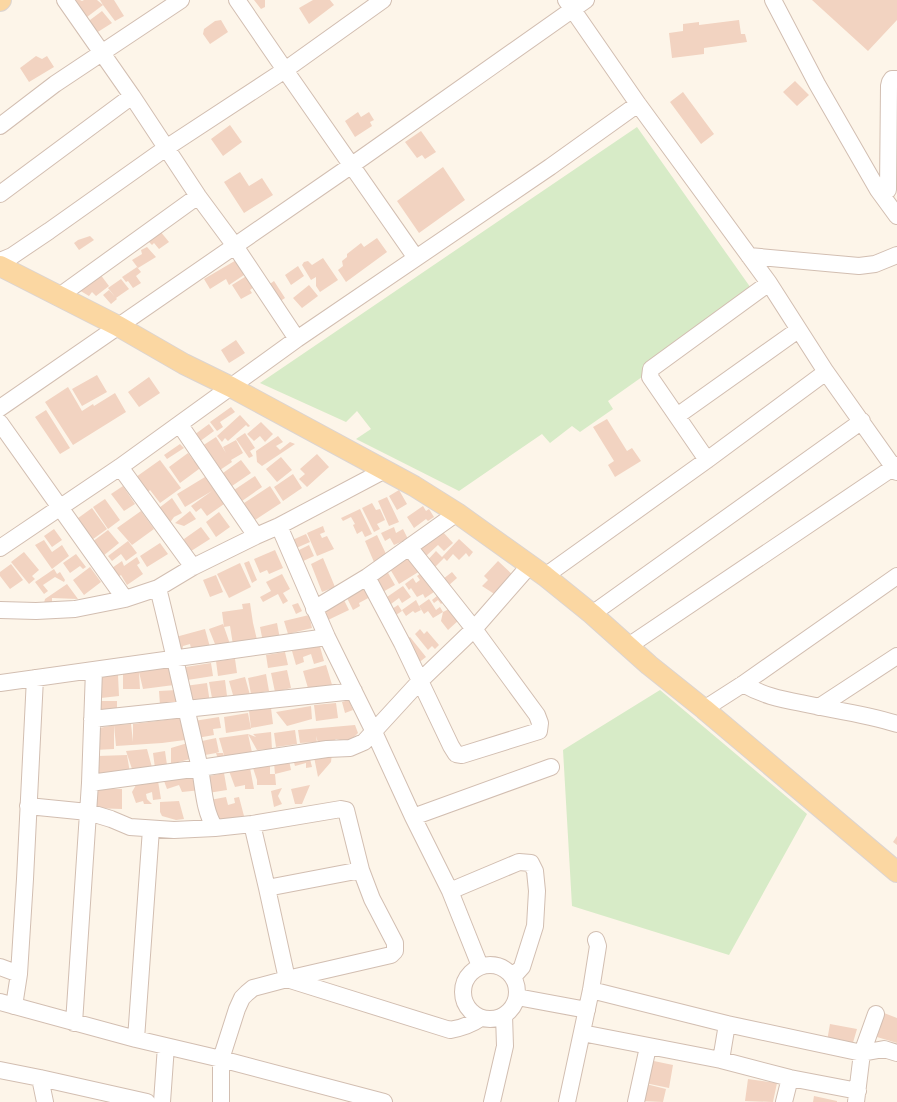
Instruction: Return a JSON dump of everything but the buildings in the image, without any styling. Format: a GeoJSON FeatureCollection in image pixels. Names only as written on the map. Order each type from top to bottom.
{"type":"FeatureCollection","features":[{"type":"Feature","properties":{"kind":"main road"},"geometry":{"type":"LineString","coordinates":[[0,266],[58,297],[118,326],[184,364],[231,387],[385,470],[457,513],[537,570],[592,614],[627,647],[897,872]]}},
{"type":"Feature","properties":{"kind":"street"},"geometry":{"type":"LineString","coordinates":[[65,0],[101,54],[132,96],[198,196],[235,246],[297,339]]}},
{"type":"Feature","properties":{"kind":"street"},"geometry":{"type":"LineString","coordinates":[[0,126],[55,84],[181,0]]}},
{"type":"Feature","properties":{"kind":"street"},"geometry":{"type":"LineString","coordinates":[[237,0],[284,70],[416,258]]}},
{"type":"Feature","properties":{"kind":"street"},"geometry":{"type":"LineString","coordinates":[[0,261],[12,256],[49,231],[166,148],[284,70],[383,0]]}},
{"type":"Feature","properties":{"kind":"street"},"geometry":{"type":"LineString","coordinates":[[0,408],[352,166],[569,4],[586,0]]}},
{"type":"Feature","properties":{"kind":"street"},"geometry":{"type":"LineString","coordinates":[[773,0],[817,84],[888,190],[897,216]]}},
{"type":"Feature","properties":{"kind":"street"},"geometry":{"type":"LineString","coordinates":[[569,4],[638,104],[769,283],[826,372],[896,468],[627,647]]}},
{"type":"Feature","properties":{"kind":"street"},"geometry":{"type":"LineString","coordinates":[[888,190],[889,86],[892,79],[897,79]]}},
{"type":"Feature","properties":{"kind":"street"},"geometry":{"type":"LineString","coordinates":[[0,194],[132,96]]}},
{"type":"Feature","properties":{"kind":"street"},"geometry":{"type":"LineString","coordinates":[[0,548],[60,506],[120,467],[297,339],[550,167],[638,104]]}},
{"type":"Feature","properties":{"kind":"street"},"geometry":{"type":"LineString","coordinates":[[58,297],[198,196]]}},
{"type":"Feature","properties":{"kind":"street"},"geometry":{"type":"LineString","coordinates":[[749,256],[859,266],[875,264],[897,255]]}},
{"type":"Feature","properties":{"kind":"street"},"geometry":{"type":"LineString","coordinates":[[707,460],[650,377],[651,369],[769,283]]}},
{"type":"Feature","properties":{"kind":"street"},"geometry":{"type":"LineString","coordinates":[[677,416],[798,330]]}},
{"type":"Feature","properties":{"kind":"street"},"geometry":{"type":"LineString","coordinates":[[90,783],[327,749],[350,748],[364,742],[420,681],[537,570],[707,460],[826,372]]}},
{"type":"Feature","properties":{"kind":"street"},"geometry":{"type":"LineString","coordinates":[[592,614],[862,421]]}},
{"type":"Feature","properties":{"kind":"street"},"geometry":{"type":"LineString","coordinates":[[0,423],[125,599]]}},
{"type":"Feature","properties":{"kind":"street"},"geometry":{"type":"LineString","coordinates":[[180,425],[256,536]]}},
{"type":"Feature","properties":{"kind":"street"},"geometry":{"type":"LineString","coordinates":[[120,467],[193,567]]}},
{"type":"Feature","properties":{"kind":"street"},"geometry":{"type":"LineString","coordinates":[[0,610],[36,611],[75,609],[125,599],[158,588],[193,567],[279,526],[385,470]]}},
{"type":"Feature","properties":{"kind":"street"},"geometry":{"type":"LineString","coordinates":[[314,609],[367,577],[457,513]]}},
{"type":"Feature","properties":{"kind":"street"},"geometry":{"type":"LineString","coordinates":[[279,526],[327,637],[450,891],[480,966]]}},
{"type":"Feature","properties":{"kind":"street"},"geometry":{"type":"LineString","coordinates":[[367,577],[456,754],[462,755],[539,731],[540,723],[537,716],[474,629],[409,547]]}},
{"type":"Feature","properties":{"kind":"street"},"geometry":{"type":"LineString","coordinates":[[704,710],[897,576]]}},
{"type":"Feature","properties":{"kind":"street"},"geometry":{"type":"LineString","coordinates":[[158,588],[200,768],[207,814],[215,828]]}},
{"type":"Feature","properties":{"kind":"street"},"geometry":{"type":"LineString","coordinates":[[0,683],[175,660],[327,637]]}},
{"type":"Feature","properties":{"kind":"street"},"geometry":{"type":"LineString","coordinates":[[819,707],[897,656]]}},
{"type":"Feature","properties":{"kind":"street"},"geometry":{"type":"LineString","coordinates":[[74,1023],[90,783],[94,670]]}},
{"type":"Feature","properties":{"kind":"street"},"geometry":{"type":"LineString","coordinates":[[34,678],[18,974],[7,1004],[74,1023],[221,1058],[384,1102]]}},
{"type":"Feature","properties":{"kind":"street"},"geometry":{"type":"LineString","coordinates":[[743,684],[758,693],[819,707],[880,718],[897,724]]}},
{"type":"Feature","properties":{"kind":"street"},"geometry":{"type":"LineString","coordinates":[[92,720],[354,691]]}},
{"type":"Feature","properties":{"kind":"street"},"geometry":{"type":"LineString","coordinates":[[413,817],[551,767]]}},
{"type":"Feature","properties":{"kind":"street"},"geometry":{"type":"LineString","coordinates":[[28,806],[88,812],[130,827],[151,830],[215,828],[252,824],[341,809],[346,810],[361,870],[372,899],[395,944],[395,951],[391,955],[253,988],[242,998],[221,1058],[221,1102]]}},
{"type":"Feature","properties":{"kind":"street"},"geometry":{"type":"LineString","coordinates":[[252,824],[287,979]]}},
{"type":"Feature","properties":{"kind":"street"},"geometry":{"type":"LineString","coordinates":[[136,1038],[151,830]]}},
{"type":"Feature","properties":{"kind":"street"},"geometry":{"type":"LineString","coordinates":[[450,891],[519,862],[532,863],[535,871],[537,891],[535,926],[522,967],[513,977]]}},
{"type":"Feature","properties":{"kind":"street"},"geometry":{"type":"LineString","coordinates":[[267,888],[361,870]]}},
{"type":"Feature","properties":{"kind":"street"},"geometry":{"type":"LineString","coordinates":[[567,1102],[591,990],[598,946],[596,940]]}},
{"type":"Feature","properties":{"kind":"street"},"geometry":{"type":"LineString","coordinates":[[489,964],[507,970],[513,977],[517,990],[517,997],[510,1010],[504,1015],[497,1018],[481,1018],[468,1008],[464,1001],[462,992],[463,984],[472,970],[489,964]]}},
{"type":"Feature","properties":{"kind":"street"},"geometry":{"type":"LineString","coordinates":[[0,968],[18,974]]}},
{"type":"Feature","properties":{"kind":"street"},"geometry":{"type":"LineString","coordinates":[[287,979],[450,1030],[471,1025],[481,1018]]}},
{"type":"Feature","properties":{"kind":"street"},"geometry":{"type":"LineString","coordinates":[[591,990],[728,1024],[862,1053],[884,1048],[897,1053]]}},
{"type":"Feature","properties":{"kind":"street"},"geometry":{"type":"LineString","coordinates":[[517,997],[586,1010]]}},
{"type":"Feature","properties":{"kind":"street"},"geometry":{"type":"LineString","coordinates":[[582,1033],[721,1060],[857,1097],[862,1053],[876,1014]]}},
{"type":"Feature","properties":{"kind":"street"},"geometry":{"type":"LineString","coordinates":[[492,1102],[505,1046],[504,1015]]}},
{"type":"Feature","properties":{"kind":"street"},"geometry":{"type":"LineString","coordinates":[[721,1060],[728,1024]]}},
{"type":"Feature","properties":{"kind":"street"},"geometry":{"type":"LineString","coordinates":[[162,1102],[166,1046]]}},
{"type":"Feature","properties":{"kind":"street"},"geometry":{"type":"LineString","coordinates":[[636,1102],[648,1047]]}},
{"type":"Feature","properties":{"kind":"street"},"geometry":{"type":"LineString","coordinates":[[0,1070],[147,1102]]}},
{"type":"Feature","properties":{"kind":"street"},"geometry":{"type":"LineString","coordinates":[[40,1078],[44,1102]]}},
{"type":"Feature","properties":{"kind":"street"},"geometry":{"type":"LineString","coordinates":[[784,1102],[790,1078]]}},
{"type":"Feature","properties":{"kind":"green space"},"geometry":{"type":"Polygon","coordinates":[[[637,127],[753,291],[645,364],[649,372],[608,401],[613,409],[580,432],[572,426],[550,443],[542,434],[459,491],[356,439],[371,429],[357,411],[346,422],[260,383],[637,127]]]}},
{"type":"Feature","properties":{"kind":"green space"},"geometry":{"type":"Polygon","coordinates":[[[660,690],[807,814],[729,955],[572,906],[563,750],[660,690]]]}}]}
